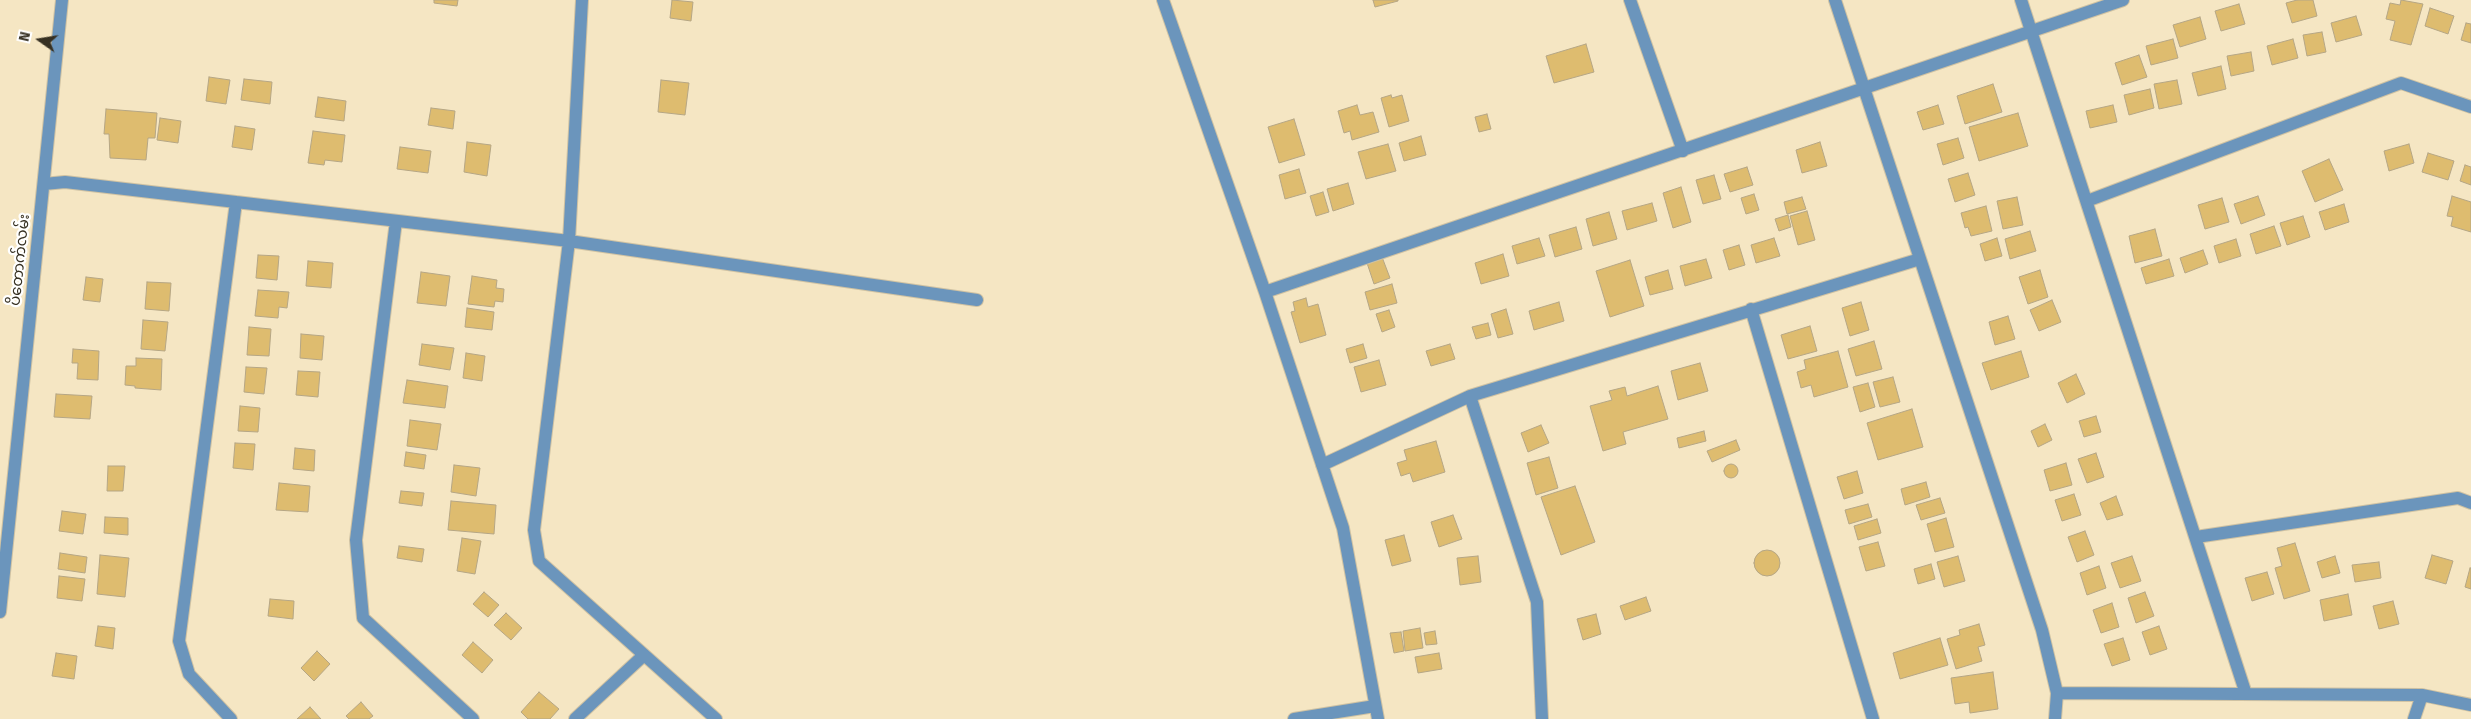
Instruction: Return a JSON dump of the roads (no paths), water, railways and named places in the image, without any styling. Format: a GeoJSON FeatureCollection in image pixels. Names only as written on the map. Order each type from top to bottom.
{"type":"FeatureCollection","features":[{"type":"Feature","properties":{"kind":"street","name":"ပိတောက်လမ်း"},"geometry":{"type":"LineString","coordinates":[[0,612],[62,0]]}},
{"type":"Feature","properties":{"kind":"street"},"geometry":{"type":"LineString","coordinates":[[582,0],[569,241],[534,530],[539,561],[716,719]]}},
{"type":"Feature","properties":{"kind":"street"},"geometry":{"type":"LineString","coordinates":[[1163,0],[1265,292],[1343,528],[1376,713],[1294,719]]}},
{"type":"Feature","properties":{"kind":"street"},"geometry":{"type":"LineString","coordinates":[[1630,0],[1683,151]]}},
{"type":"Feature","properties":{"kind":"street"},"geometry":{"type":"LineString","coordinates":[[1834,0],[2042,630],[2057,692],[2055,719]]}},
{"type":"Feature","properties":{"kind":"street"},"geometry":{"type":"LineString","coordinates":[[2021,0],[2246,694]]}},
{"type":"Feature","properties":{"kind":"street"},"geometry":{"type":"LineString","coordinates":[[1265,292],[1865,90],[2123,0]]}},
{"type":"Feature","properties":{"kind":"street"},"geometry":{"type":"LineString","coordinates":[[2087,201],[2401,83],[2471,107]]}},
{"type":"Feature","properties":{"kind":"street"},"geometry":{"type":"LineString","coordinates":[[44,184],[64,182],[569,241],[977,300]]}},
{"type":"Feature","properties":{"kind":"street"},"geometry":{"type":"LineString","coordinates":[[231,719],[189,674],[178,641],[236,202]]}},
{"type":"Feature","properties":{"kind":"street"},"geometry":{"type":"LineString","coordinates":[[396,221],[356,540],[363,618],[473,719]]}},
{"type":"Feature","properties":{"kind":"street"},"geometry":{"type":"LineString","coordinates":[[1322,465],[1470,396],[1920,259]]}},
{"type":"Feature","properties":{"kind":"street"},"geometry":{"type":"LineString","coordinates":[[1751,309],[1873,719]]}},
{"type":"Feature","properties":{"kind":"street"},"geometry":{"type":"LineString","coordinates":[[1470,396],[1537,602],[1542,719]]}},
{"type":"Feature","properties":{"kind":"street"},"geometry":{"type":"LineString","coordinates":[[2196,537],[2458,498],[2471,503]]}},
{"type":"Feature","properties":{"kind":"street"},"geometry":{"type":"LineString","coordinates":[[576,719],[644,655]]}},
{"type":"Feature","properties":{"kind":"street"},"geometry":{"type":"LineString","coordinates":[[2057,692],[2422,695],[2471,705]]}},
{"type":"Feature","properties":{"kind":"street"},"geometry":{"type":"LineString","coordinates":[[2414,719],[2422,695]]}}]}
